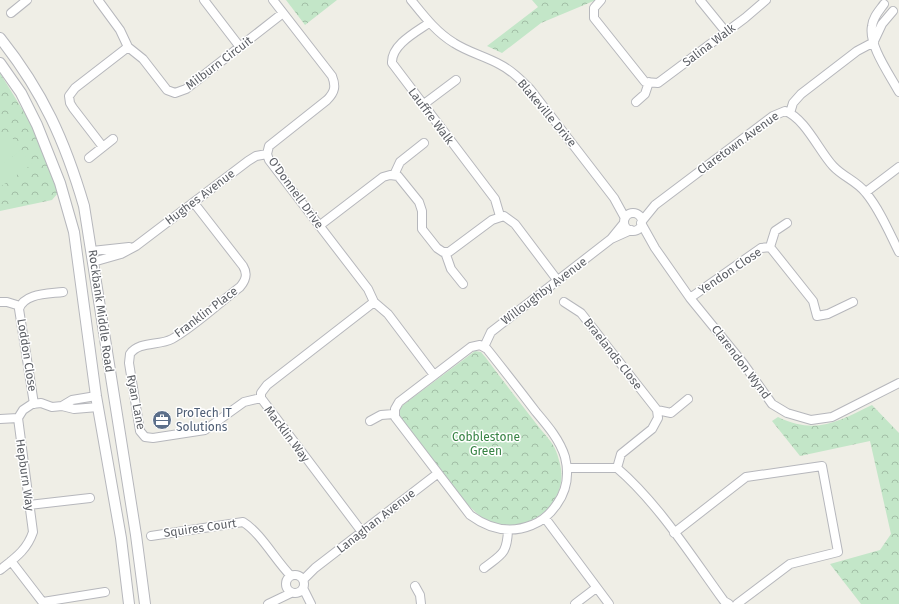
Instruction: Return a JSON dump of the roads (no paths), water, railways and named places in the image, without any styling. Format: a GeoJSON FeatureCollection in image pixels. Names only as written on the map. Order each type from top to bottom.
{"type":"FeatureCollection","features":[{"type":"Feature","properties":{"kind":"street"},"geometry":{"type":"LineString","coordinates":[[11,13],[27,0]]}},
{"type":"Feature","properties":{"kind":"street","name":"Milburn Circuit"},"geometry":{"type":"LineString","coordinates":[[98,0],[120,30],[128,47],[143,59],[164,87],[175,93],[186,89],[283,13]]}},
{"type":"Feature","properties":{"kind":"street"},"geometry":{"type":"LineString","coordinates":[[204,0],[240,47]]}},
{"type":"Feature","properties":{"kind":"street","name":"O'Donnell Drive"},"geometry":{"type":"LineString","coordinates":[[273,0],[332,76],[335,89],[327,100],[272,142],[269,146],[267,154],[269,160],[368,289],[374,302],[388,314],[434,375]]}},
{"type":"Feature","properties":{"kind":"street","name":"Blakeville Drive"},"geometry":{"type":"LineString","coordinates":[[411,0],[429,23],[454,43],[500,64],[520,78],[534,94],[628,217]]}},
{"type":"Feature","properties":{"kind":"street"},"geometry":{"type":"LineString","coordinates":[[601,0],[594,8],[594,18],[645,82],[648,82],[644,94],[636,102]]}},
{"type":"Feature","properties":{"kind":"street"},"geometry":{"type":"LineString","coordinates":[[700,0],[726,32]]}},
{"type":"Feature","properties":{"kind":"street","name":"Salina Walk"},"geometry":{"type":"LineString","coordinates":[[648,82],[658,83],[766,0]]}},
{"type":"Feature","properties":{"kind":"street"},"geometry":{"type":"LineString","coordinates":[[874,42],[878,30],[896,14],[883,2],[872,25],[874,42],[899,92]]}},
{"type":"Feature","properties":{"kind":"street","name":"Lauffre Walk"},"geometry":{"type":"LineString","coordinates":[[429,23],[397,48],[392,59],[397,71],[424,104],[432,117],[495,199],[500,216]]}},
{"type":"Feature","properties":{"kind":"street","name":"Rockbank Middle Road"},"geometry":{"type":"LineString","coordinates":[[0,38],[30,78],[47,108],[64,144],[84,206],[136,535],[145,604]]}},
{"type":"Feature","properties":{"kind":"street","name":"Claretown Avenue"},"geometry":{"type":"LineString","coordinates":[[628,217],[655,205],[773,116],[782,111],[790,113],[793,103],[801,94],[857,50],[874,42]]}},
{"type":"Feature","properties":{"kind":"street"},"geometry":{"type":"LineString","coordinates":[[103,147],[73,108],[70,103],[69,96],[75,88],[128,47]]}},
{"type":"Feature","properties":{"kind":"street","name":"Rockbank Middle Road"},"geometry":{"type":"LineString","coordinates":[[0,63],[21,93],[37,125],[60,183],[68,208],[78,260],[96,396],[121,538],[129,604]]}},
{"type":"Feature","properties":{"kind":"street"},"geometry":{"type":"LineString","coordinates":[[424,104],[456,80]]}},
{"type":"Feature","properties":{"kind":"street"},"geometry":{"type":"LineString","coordinates":[[790,113],[796,117],[837,170],[866,192],[884,222],[899,252]]}},
{"type":"Feature","properties":{"kind":"street"},"geometry":{"type":"LineString","coordinates":[[89,158],[113,139]]}},
{"type":"Feature","properties":{"kind":"street"},"geometry":{"type":"LineString","coordinates":[[394,175],[400,162],[424,143]]}},
{"type":"Feature","properties":{"kind":"street","name":"Hughes Avenue"},"geometry":{"type":"LineString","coordinates":[[93,262],[121,254],[136,246],[252,158],[267,154]]}},
{"type":"Feature","properties":{"kind":"street"},"geometry":{"type":"LineString","coordinates":[[866,192],[899,167]]}},
{"type":"Feature","properties":{"kind":"street"},"geometry":{"type":"LineString","coordinates":[[320,226],[383,177],[394,175],[402,179],[419,202],[422,211],[421,225],[424,233],[437,248],[445,252],[453,250],[492,220],[500,216],[508,217],[558,280]]}},
{"type":"Feature","properties":{"kind":"street"},"geometry":{"type":"LineString","coordinates":[[68,208],[76,201],[79,188]]}},
{"type":"Feature","properties":{"kind":"street","name":"Franklin Place"},"geometry":{"type":"LineString","coordinates":[[129,363],[130,354],[136,348],[166,341],[179,334],[240,287],[246,280],[246,273],[243,266],[194,203]]}},
{"type":"Feature","properties":{"kind":"street","name":"Claretown Avenue"},"geometry":{"type":"LineString","coordinates":[[633,230],[655,205]]}},
{"type":"Feature","properties":{"kind":"street","name":"Clarendon Wynd"},"geometry":{"type":"LineString","coordinates":[[655,248],[633,230],[626,228],[628,217],[640,216],[641,222],[655,248],[690,298],[743,363],[772,404],[786,413],[811,420],[832,417],[899,382]]}},
{"type":"Feature","properties":{"kind":"street","name":"Willoughby Avenue"},"geometry":{"type":"LineString","coordinates":[[484,347],[491,332],[611,239],[628,217]]}},
{"type":"Feature","properties":{"kind":"street","name":"Yendon Close"},"geometry":{"type":"LineString","coordinates":[[770,247],[775,231],[787,223]]}},
{"type":"Feature","properties":{"kind":"street","name":"Willoughby Avenue"},"geometry":{"type":"LineString","coordinates":[[611,239],[633,230]]}},
{"type":"Feature","properties":{"kind":"street"},"geometry":{"type":"LineString","coordinates":[[78,260],[92,251],[136,246]]}},
{"type":"Feature","properties":{"kind":"street","name":"Yendon Close"},"geometry":{"type":"LineString","coordinates":[[690,298],[761,248],[770,247]]}},
{"type":"Feature","properties":{"kind":"street","name":"Yendon Close"},"geometry":{"type":"LineString","coordinates":[[770,247],[813,301],[817,316],[828,314],[853,302]]}},
{"type":"Feature","properties":{"kind":"street"},"geometry":{"type":"LineString","coordinates":[[445,252],[451,269],[463,284]]}},
{"type":"Feature","properties":{"kind":"street"},"geometry":{"type":"LineString","coordinates":[[78,260],[93,262]]}},
{"type":"Feature","properties":{"kind":"street","name":"Loddon Close"},"geometry":{"type":"LineString","coordinates":[[34,404],[20,306],[21,303],[27,298],[63,292]]}},
{"type":"Feature","properties":{"kind":"street","name":"Loddon Close"},"geometry":{"type":"LineString","coordinates":[[0,302],[7,302],[20,306]]}},
{"type":"Feature","properties":{"kind":"street","name":"Macklin Way"},"geometry":{"type":"LineString","coordinates":[[362,532],[266,407],[261,398],[261,393],[267,385],[374,302]]}},
{"type":"Feature","properties":{"kind":"street","name":"Braelands Close"},"geometry":{"type":"LineString","coordinates":[[564,302],[581,313],[657,410]]}},
{"type":"Feature","properties":{"kind":"street"},"geometry":{"type":"LineString","coordinates":[[480,345],[492,354],[562,447],[567,468],[563,493],[553,510],[545,518],[526,527],[508,530],[487,526],[470,515],[437,474],[396,420],[394,414],[399,402],[434,375],[471,347],[480,345]]}},
{"type":"Feature","properties":{"kind":"street","name":"Ryan Lane"},"geometry":{"type":"LineString","coordinates":[[129,363],[139,426],[142,434],[148,438],[205,430],[244,402],[261,398]]}},
{"type":"Feature","properties":{"kind":"street"},"geometry":{"type":"LineString","coordinates":[[62,406],[72,400],[96,396],[114,399]]}},
{"type":"Feature","properties":{"kind":"street"},"geometry":{"type":"LineString","coordinates":[[0,420],[18,418],[23,410],[40,402],[52,407],[62,406],[74,409],[98,407],[114,399]]}},
{"type":"Feature","properties":{"kind":"street"},"geometry":{"type":"LineString","coordinates":[[617,468],[621,454],[652,429],[658,418],[657,410],[671,413],[688,399]]}},
{"type":"Feature","properties":{"kind":"street"},"geometry":{"type":"LineString","coordinates":[[370,421],[381,415],[394,414]]}},
{"type":"Feature","properties":{"kind":"street","name":"Hepburn Way"},"geometry":{"type":"LineString","coordinates":[[0,570],[23,551],[33,532],[18,418]]}},
{"type":"Feature","properties":{"kind":"street"},"geometry":{"type":"LineString","coordinates":[[674,533],[746,477],[822,466],[838,552],[790,564],[737,604]]}},
{"type":"Feature","properties":{"kind":"street"},"geometry":{"type":"LineString","coordinates":[[567,468],[617,468],[632,480],[674,533],[724,601],[729,604]]}},
{"type":"Feature","properties":{"kind":"street","name":"Lanaghan Avenue"},"geometry":{"type":"LineString","coordinates":[[270,603],[437,474]]}},
{"type":"Feature","properties":{"kind":"street"},"geometry":{"type":"LineString","coordinates":[[29,505],[90,498]]}},
{"type":"Feature","properties":{"kind":"street"},"geometry":{"type":"LineString","coordinates":[[545,518],[609,604]]}},
{"type":"Feature","properties":{"kind":"street","name":"Squires Court"},"geometry":{"type":"LineString","coordinates":[[151,536],[243,522],[255,532],[294,584]]}},
{"type":"Feature","properties":{"kind":"street"},"geometry":{"type":"LineString","coordinates":[[484,568],[505,550],[508,543],[508,530]]}},
{"type":"Feature","properties":{"kind":"street"},"geometry":{"type":"LineString","coordinates":[[11,561],[43,603],[105,592]]}},
{"type":"Feature","properties":{"kind":"street"},"geometry":{"type":"LineString","coordinates":[[294,584],[310,604]]}},
{"type":"Feature","properties":{"kind":"street"},"geometry":{"type":"LineString","coordinates":[[414,586],[420,595],[421,604]]}},
{"type":"Feature","properties":{"kind":"street"},"geometry":{"type":"LineString","coordinates":[[575,604],[596,588]]}},
{"type":"Feature","properties":{"kind":"place","name":"ProTech IT Solutions"},"geometry":{"type":"Point","coordinates":[162,420]}},
{"type":"Feature","properties":{"kind":"park label","name":"Cobblestone Green"},"geometry":{"type":"Point","coordinates":[486,444]}}]}
